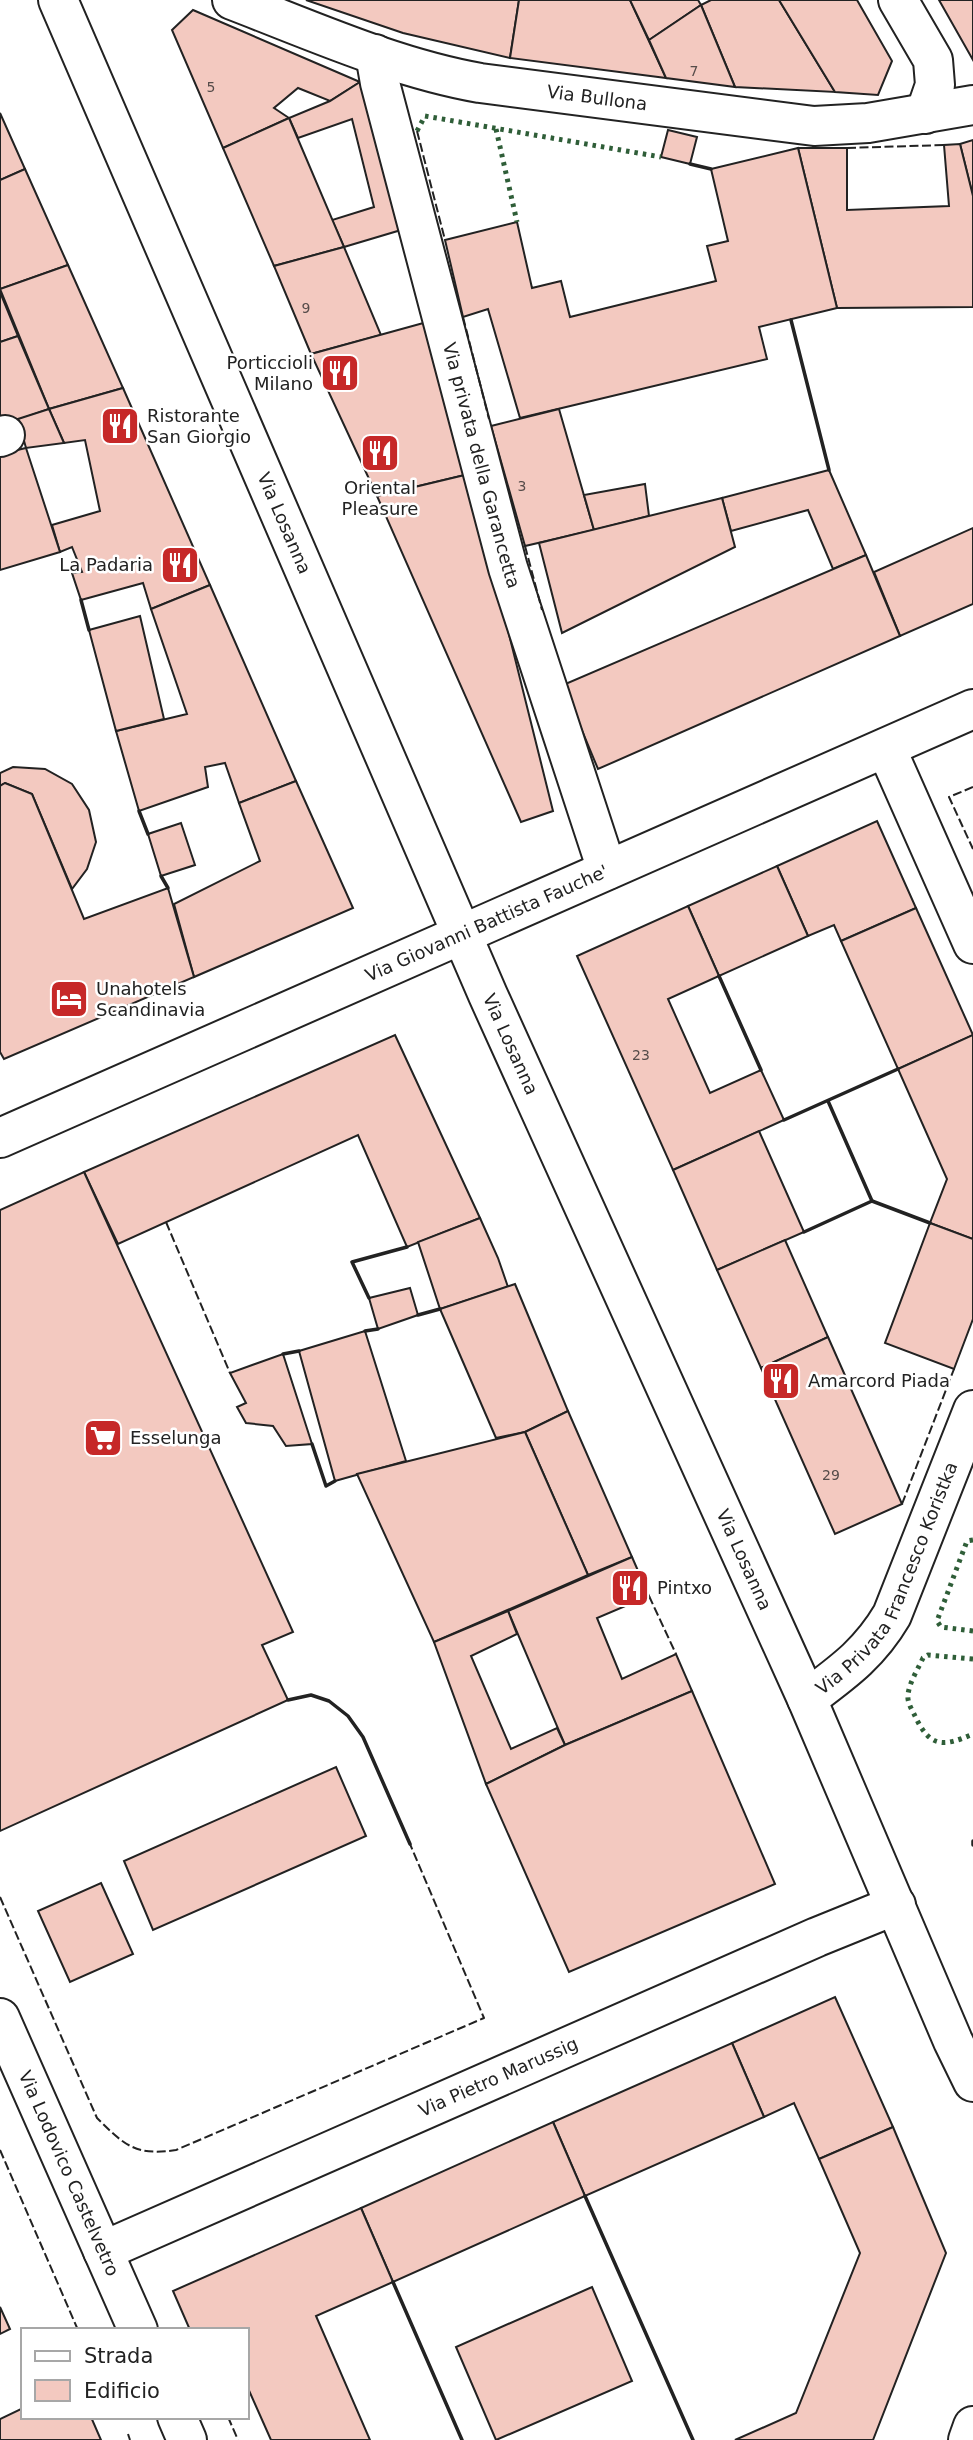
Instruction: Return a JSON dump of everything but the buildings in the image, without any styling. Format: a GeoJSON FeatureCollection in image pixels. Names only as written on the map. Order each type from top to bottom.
{"type":"FeatureCollection","features":[{"type":"Feature","properties":{"kind":"street","name":"Via Losanna"},"geometry":{"type":"LineString","coordinates":[[58,0],[462,934],[807,1699],[953,2041],[973,2081]]}},
{"type":"Feature","properties":{"kind":"street","name":"Via Bullona"},"geometry":{"type":"LineString","coordinates":[[232,0],[375,54],[444,76],[480,83],[814,125],[868,123],[973,105]]}},
{"type":"Feature","properties":{"kind":"street"},"geometry":{"type":"LineString","coordinates":[[898,0],[933,60],[935,85],[926,114]]}},
{"type":"Feature","properties":{"kind":"street","name":"Via privata della Garancetta"},"geometry":{"type":"LineString","coordinates":[[375,54],[380,83],[508,568],[607,870]]}},
{"type":"Feature","properties":{"kind":"street","name":"Via Giovanni Battista Fauche'"},"geometry":{"type":"LineString","coordinates":[[0,1138],[973,709]]}},
{"type":"Feature","properties":{"kind":"street"},"geometry":{"type":"LineString","coordinates":[[886,747],[973,944]]}},
{"type":"Feature","properties":{"kind":"street","name":"Via Privata Francesco Koristka"},"geometry":{"type":"LineString","coordinates":[[807,1699],[856,1662],[880,1635],[892,1615],[973,1410]]}},
{"type":"Feature","properties":{"kind":"street","name":"Via Pietro Marussig"},"geometry":{"type":"LineString","coordinates":[[103,2250],[817,1937],[896,1905]]}},
{"type":"Feature","properties":{"kind":"street","name":"Via Lodovico Castelvetro"},"geometry":{"type":"LineString","coordinates":[[0,2018],[137,2328]]}},
{"type":"Feature","properties":{"kind":"street"},"geometry":{"type":"LineString","coordinates":[[178,2419],[187,2440]]}},
{"type":"Feature","properties":{"kind":"street"},"geometry":{"type":"LineString","coordinates":[[968,2440],[973,2427]]}},
{"type":"Feature","properties":{"kind":"hedge"},"geometry":{"type":"LineString","coordinates":[[417,131],[425,116],[661,157]]}},
{"type":"Feature","properties":{"kind":"hedge"},"geometry":{"type":"LineString","coordinates":[[496,129],[517,222]]}},
{"type":"Feature","properties":{"kind":"hedge"},"geometry":{"type":"LineString","coordinates":[[973,1540],[967,1541],[937,1621],[941,1627],[973,1631]]}},
{"type":"Feature","properties":{"kind":"hedge"},"geometry":{"type":"LineString","coordinates":[[973,1659],[928,1655],[923,1658],[914,1676],[908,1698],[921,1726],[932,1739],[945,1742],[973,1734]]}},
{"type":"Feature","properties":{"kind":"fence"},"geometry":{"type":"LineString","coordinates":[[417,131],[445,240]]}},
{"type":"Feature","properties":{"kind":"fence"},"geometry":{"type":"LineString","coordinates":[[847,148],[944,145]]}},
{"type":"Feature","properties":{"kind":"fence"},"geometry":{"type":"LineString","coordinates":[[463,317],[489,419]]}},
{"type":"Feature","properties":{"kind":"fence"},"geometry":{"type":"LineString","coordinates":[[525,546],[542,610]]}},
{"type":"Feature","properties":{"kind":"fence"},"geometry":{"type":"LineString","coordinates":[[973,787],[949,797],[973,849]]}},
{"type":"Feature","properties":{"kind":"fence"},"geometry":{"type":"LineString","coordinates":[[166,1222],[230,1373]]}},
{"type":"Feature","properties":{"kind":"fence"},"geometry":{"type":"LineString","coordinates":[[902,1504],[954,1369]]}},
{"type":"Feature","properties":{"kind":"fence"},"geometry":{"type":"LineString","coordinates":[[649,1596],[676,1654]]}},
{"type":"Feature","properties":{"kind":"fence"},"geometry":{"type":"LineString","coordinates":[[0,1897],[97,2118],[132,2147],[151,2151],[176,2150],[484,2018],[410,1844]]}},
{"type":"Feature","properties":{"kind":"fence"},"geometry":{"type":"LineString","coordinates":[[0,2150],[77,2328]]}},
{"type":"Feature","properties":{"kind":"fence"},"geometry":{"type":"LineString","coordinates":[[229,2419],[238,2440]]}},
{"type":"Feature","properties":{"kind":"fence"},"geometry":{"type":"LineString","coordinates":[[128,2434],[130,2440]]}},
{"type":"Feature","properties":{"kind":"wall"},"geometry":{"type":"LineString","coordinates":[[690,164],[711,169]]}},
{"type":"Feature","properties":{"kind":"wall"},"geometry":{"type":"LineString","coordinates":[[791,320],[829,470]]}},
{"type":"Feature","properties":{"kind":"wall"},"geometry":{"type":"LineString","coordinates":[[81,600],[89,630]]}},
{"type":"Feature","properties":{"kind":"wall"},"geometry":{"type":"LineString","coordinates":[[139,811],[148,834]]}},
{"type":"Feature","properties":{"kind":"wall"},"geometry":{"type":"LineString","coordinates":[[161,876],[168,888]]}},
{"type":"Feature","properties":{"kind":"wall"},"geometry":{"type":"LineString","coordinates":[[719,976],[761,1070]]}},
{"type":"Feature","properties":{"kind":"wall"},"geometry":{"type":"LineString","coordinates":[[784,1120],[898,1069]]}},
{"type":"Feature","properties":{"kind":"wall"},"geometry":{"type":"LineString","coordinates":[[804,1232],[872,1201],[828,1101]]}},
{"type":"Feature","properties":{"kind":"wall"},"geometry":{"type":"LineString","coordinates":[[872,1201],[930,1223]]}},
{"type":"Feature","properties":{"kind":"wall"},"geometry":{"type":"LineString","coordinates":[[369,1298],[352,1262],[407,1247]]}},
{"type":"Feature","properties":{"kind":"wall"},"geometry":{"type":"LineString","coordinates":[[418,1315],[440,1309]]}},
{"type":"Feature","properties":{"kind":"wall"},"geometry":{"type":"LineString","coordinates":[[365,1331],[378,1329]]}},
{"type":"Feature","properties":{"kind":"wall"},"geometry":{"type":"LineString","coordinates":[[283,1354],[299,1351]]}},
{"type":"Feature","properties":{"kind":"wall"},"geometry":{"type":"LineString","coordinates":[[312,1444],[326,1486],[335,1481]]}},
{"type":"Feature","properties":{"kind":"wall"},"geometry":{"type":"LineString","coordinates":[[288,1700],[311,1695],[329,1701],[348,1716],[363,1737],[410,1844]]}},
{"type":"Feature","properties":{"kind":"wall"},"geometry":{"type":"LineString","coordinates":[[585,2196],[693,2440]]}},
{"type":"Feature","properties":{"kind":"wall"},"geometry":{"type":"LineString","coordinates":[[393,2282],[462,2440]]}},
{"type":"Feature","properties":{"kind":"place","name":"Porticcioli Milano"},"geometry":{"type":"Point","coordinates":[340,373]}},
{"type":"Feature","properties":{"kind":"place","name":"Ristorante San Giorgio"},"geometry":{"type":"Point","coordinates":[120,426]}},
{"type":"Feature","properties":{"kind":"place","name":"Oriental Pleasure"},"geometry":{"type":"Point","coordinates":[380,453]}},
{"type":"Feature","properties":{"kind":"place","name":"La Padaria"},"geometry":{"type":"Point","coordinates":[180,565]}},
{"type":"Feature","properties":{"kind":"place","name":"Unahotels Scandinavia"},"geometry":{"type":"Point","coordinates":[69,999]}},
{"type":"Feature","properties":{"kind":"place","name":"Amarcord Piada"},"geometry":{"type":"Point","coordinates":[781,1381]}},
{"type":"Feature","properties":{"kind":"place","name":"Esselunga"},"geometry":{"type":"Point","coordinates":[103,1438]}},
{"type":"Feature","properties":{"kind":"place","name":"Pintxo"},"geometry":{"type":"Point","coordinates":[630,1588]}}]}
